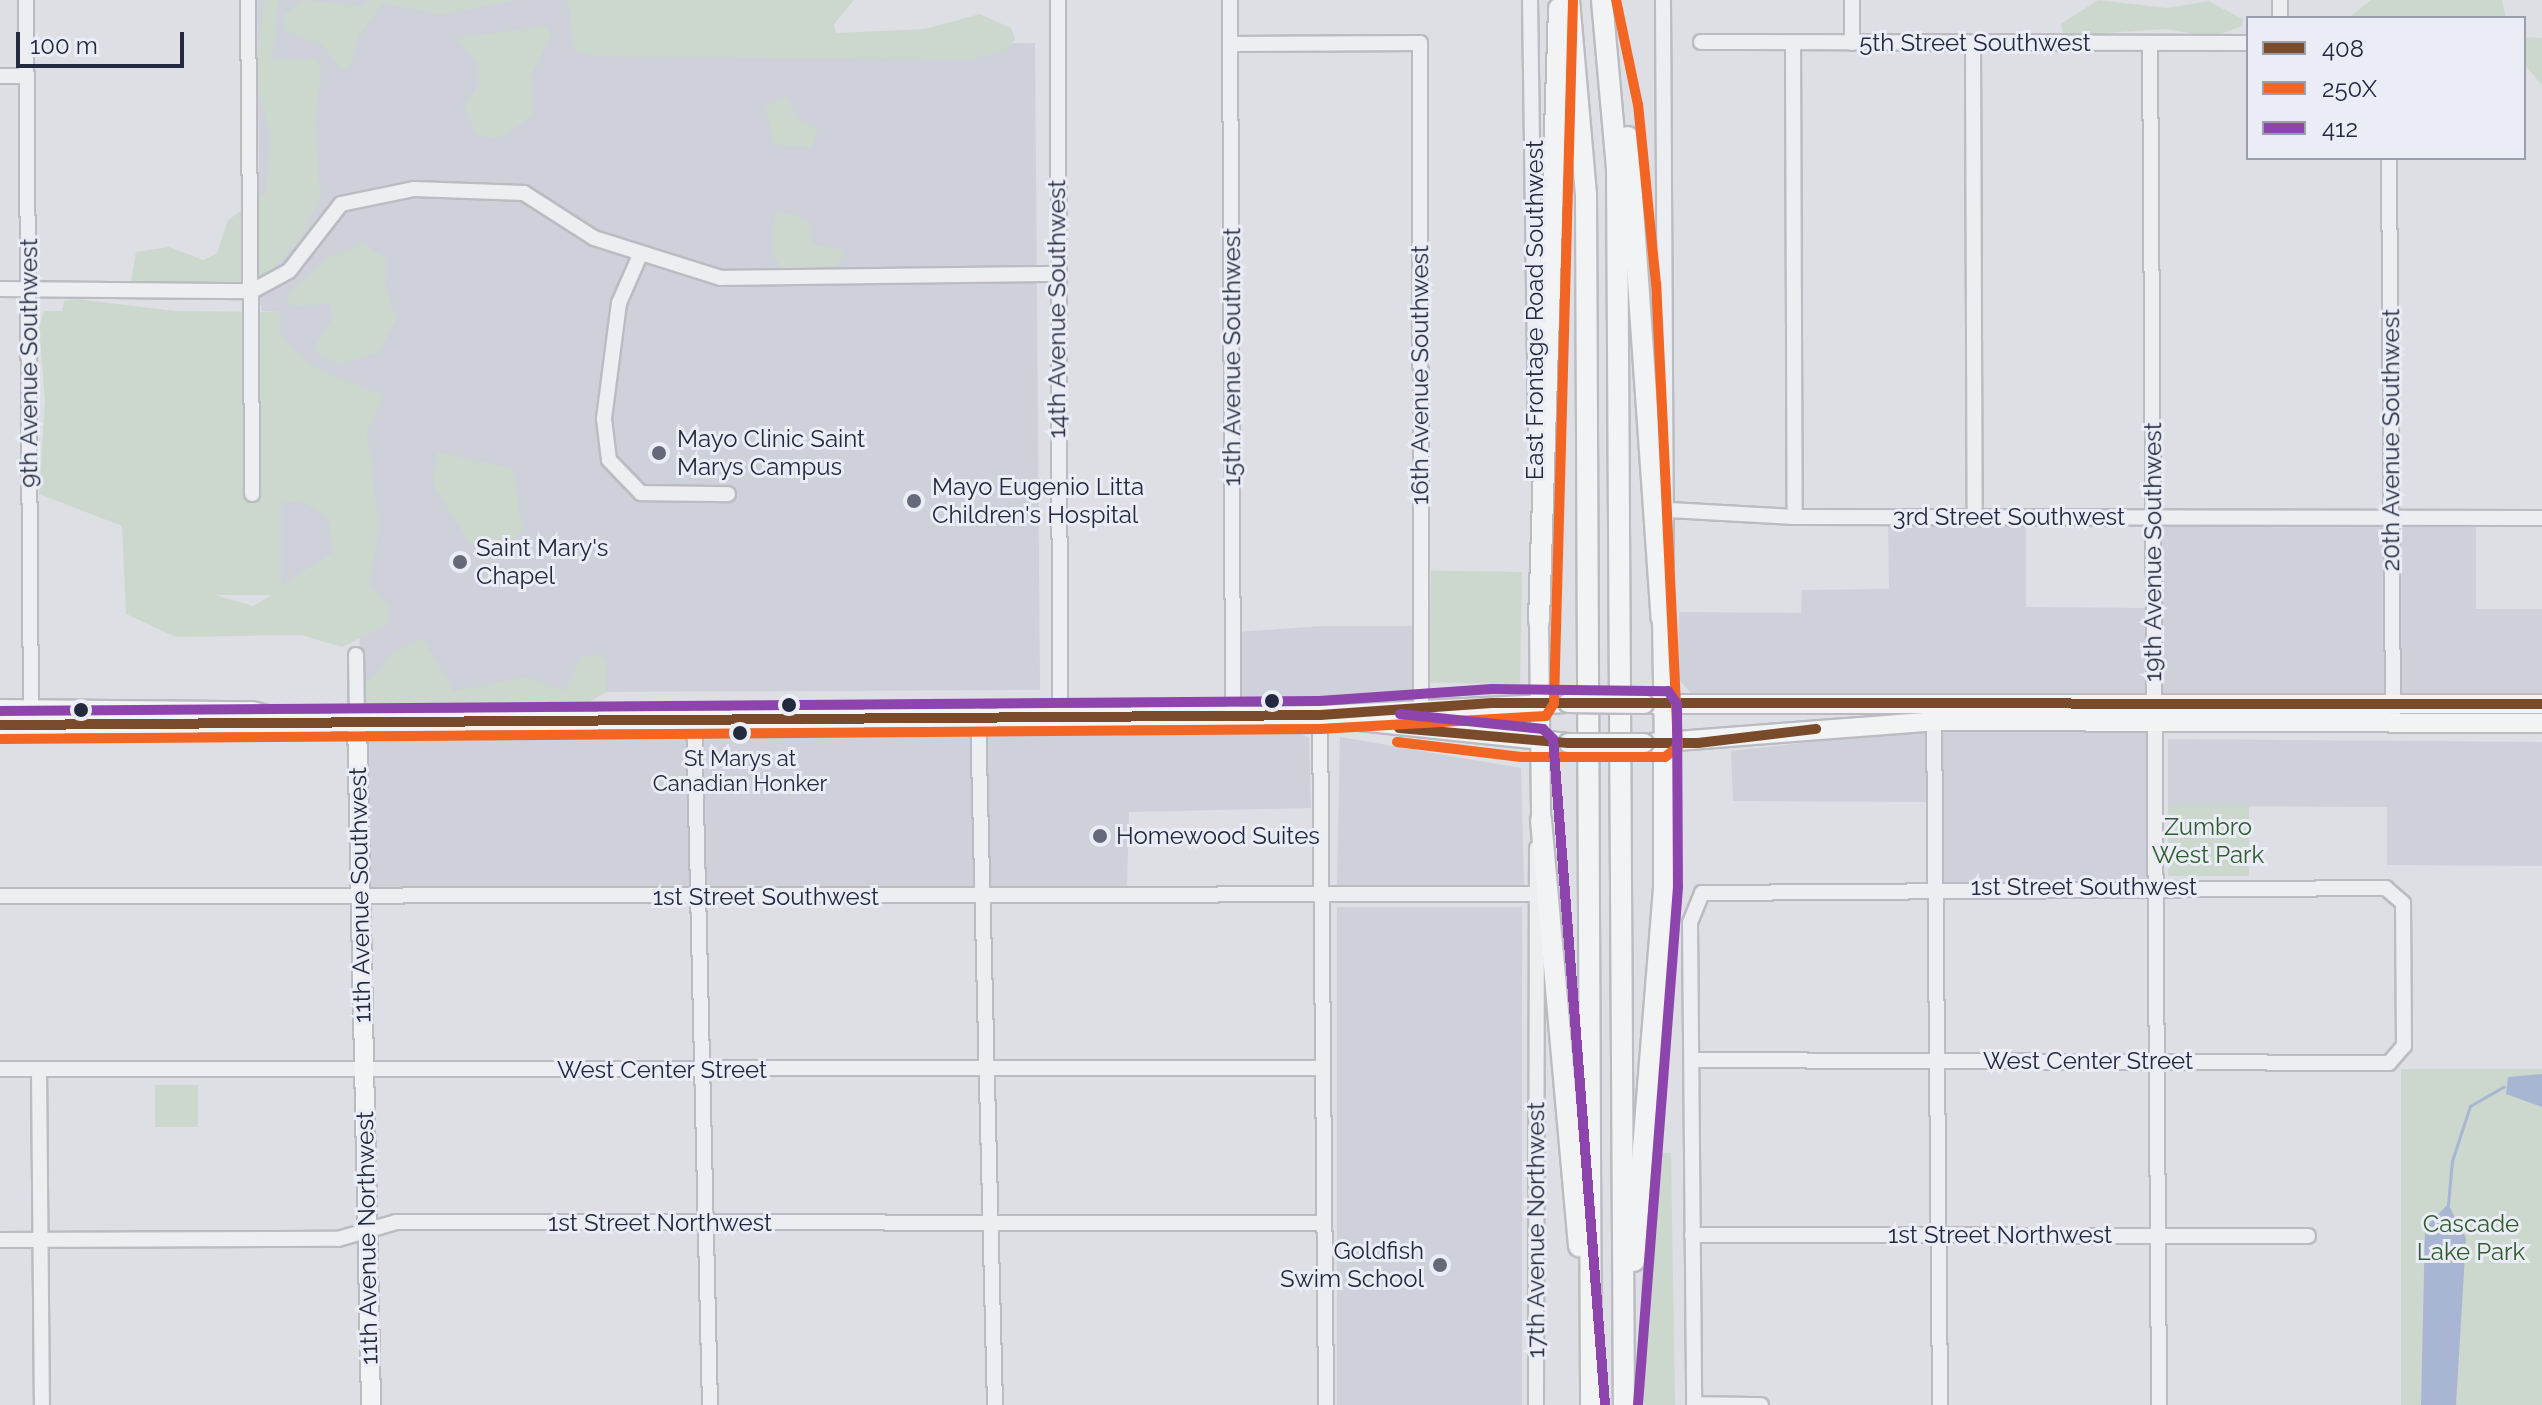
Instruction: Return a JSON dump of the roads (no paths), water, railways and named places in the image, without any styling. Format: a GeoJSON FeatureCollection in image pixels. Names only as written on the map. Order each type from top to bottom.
{"type":"FeatureCollection","features":[{"type":"Feature","properties":{"kind":"highway"},"geometry":{"type":"LineString","coordinates":[[1539,621],[1559,196],[1559,0]]}},
{"type":"Feature","properties":{"kind":"highway"},"geometry":{"type":"LineString","coordinates":[[1569,0],[1586,194],[1591,1405]]}},
{"type":"Feature","properties":{"kind":"highway"},"geometry":{"type":"LineString","coordinates":[[1603,6],[1631,171],[1662,619]]}},
{"type":"Feature","properties":{"kind":"highway"},"geometry":{"type":"LineString","coordinates":[[1603,6],[1617,167],[1624,1405]]}},
{"type":"Feature","properties":{"kind":"highway"},"geometry":{"type":"LineString","coordinates":[[1624,1352],[1660,958],[1654,743]]}},
{"type":"Feature","properties":{"kind":"highway"},"geometry":{"type":"LineString","coordinates":[[1541,820],[1591,1351]]}},
{"type":"Feature","properties":{"kind":"main road"},"geometry":{"type":"LineString","coordinates":[[1654,743],[1654,704],[1662,619]]}},
{"type":"Feature","properties":{"kind":"main road"},"geometry":{"type":"LineString","coordinates":[[1539,621],[1541,820]]}},
{"type":"Feature","properties":{"kind":"main road"},"geometry":{"type":"LineString","coordinates":[[0,709],[31,717],[253,726],[281,719],[1320,715],[1540,703],[1934,713],[2393,713],[2542,723]]}},
{"type":"Feature","properties":{"kind":"main road"},"geometry":{"type":"LineString","coordinates":[[2393,713],[2542,704]]}},
{"type":"Feature","properties":{"kind":"main road"},"geometry":{"type":"LineString","coordinates":[[1320,715],[1540,743],[1654,743],[1934,713]]}},
{"type":"Feature","properties":{"kind":"main road"},"geometry":{"type":"LineString","coordinates":[[0,725],[31,717]]}},
{"type":"Feature","properties":{"kind":"main road","name":"11th Avenue Southwest"},"geometry":{"type":"LineString","coordinates":[[357,719],[363,1072]]}},
{"type":"Feature","properties":{"kind":"main road","name":"11th Avenue Northwest"},"geometry":{"type":"LineString","coordinates":[[363,1072],[371,1405]]}},
{"type":"Feature","properties":{"kind":"street","name":"9th Avenue Southwest"},"geometry":{"type":"LineString","coordinates":[[26,0],[31,717]]}},
{"type":"Feature","properties":{"kind":"street"},"geometry":{"type":"LineString","coordinates":[[248,0],[252,494]]}},
{"type":"Feature","properties":{"kind":"street","name":"14th Avenue Southwest"},"geometry":{"type":"LineString","coordinates":[[1058,0],[1060,715]]}},
{"type":"Feature","properties":{"kind":"street","name":"15th Avenue Southwest"},"geometry":{"type":"LineString","coordinates":[[1230,0],[1233,714]]}},
{"type":"Feature","properties":{"kind":"street","name":"East Frontage Road Southwest"},"geometry":{"type":"LineString","coordinates":[[1530,0],[1539,621]]}},
{"type":"Feature","properties":{"kind":"street"},"geometry":{"type":"LineString","coordinates":[[1662,619],[1669,510],[1663,0]]}},
{"type":"Feature","properties":{"kind":"street"},"geometry":{"type":"LineString","coordinates":[[1852,0],[1852,43]]}},
{"type":"Feature","properties":{"kind":"street","name":"5th Street Southwest"},"geometry":{"type":"LineString","coordinates":[[1701,42],[2246,43]]}},
{"type":"Feature","properties":{"kind":"street","name":"16th Avenue Southwest"},"geometry":{"type":"LineString","coordinates":[[1231,44],[1420,43],[1421,708]]}},
{"type":"Feature","properties":{"kind":"street"},"geometry":{"type":"LineString","coordinates":[[1793,43],[1795,517]]}},
{"type":"Feature","properties":{"kind":"street"},"geometry":{"type":"LineString","coordinates":[[1973,43],[1975,516]]}},
{"type":"Feature","properties":{"kind":"street","name":"19th Avenue Southwest"},"geometry":{"type":"LineString","coordinates":[[2150,43],[2159,1405]]}},
{"type":"Feature","properties":{"kind":"street"},"geometry":{"type":"LineString","coordinates":[[0,76],[27,76]]}},
{"type":"Feature","properties":{"kind":"street","name":"20th Avenue Southwest"},"geometry":{"type":"LineString","coordinates":[[2389,160],[2393,713]]}},
{"type":"Feature","properties":{"kind":"street"},"geometry":{"type":"LineString","coordinates":[[0,289],[252,291],[289,271],[341,204],[377,191],[506,188],[570,228],[640,255],[739,280],[1057,274]]}},
{"type":"Feature","properties":{"kind":"street"},"geometry":{"type":"LineString","coordinates":[[640,255],[619,303],[604,419],[607,455],[641,493],[728,494]]}},
{"type":"Feature","properties":{"kind":"street","name":"3rd Street Southwest"},"geometry":{"type":"LineString","coordinates":[[1669,510],[1795,517],[2542,518]]}},
{"type":"Feature","properties":{"kind":"street"},"geometry":{"type":"LineString","coordinates":[[356,655],[357,719]]}},
{"type":"Feature","properties":{"kind":"street"},"geometry":{"type":"LineString","coordinates":[[1934,713],[1940,1405]]}},
{"type":"Feature","properties":{"kind":"street"},"geometry":{"type":"LineString","coordinates":[[978,715],[986,1222],[995,1405]]}},
{"type":"Feature","properties":{"kind":"street"},"geometry":{"type":"LineString","coordinates":[[1320,715],[1326,1405]]}},
{"type":"Feature","properties":{"kind":"street"},"geometry":{"type":"LineString","coordinates":[[694,717],[710,1405]]}},
{"type":"Feature","properties":{"kind":"street","name":"17th Avenue Northwest"},"geometry":{"type":"LineString","coordinates":[[1536,1405],[1533,894],[1541,820]]}},
{"type":"Feature","properties":{"kind":"street","name":"1st Street Southwest"},"geometry":{"type":"LineString","coordinates":[[1692,1060],[1693,907],[1716,888],[2391,889],[2403,903],[2404,976]]}},
{"type":"Feature","properties":{"kind":"street","name":"1st Street Southwest"},"geometry":{"type":"LineString","coordinates":[[0,896],[360,900],[1533,894]]}},
{"type":"Feature","properties":{"kind":"street","name":"West Center Street"},"geometry":{"type":"LineString","coordinates":[[1692,1060],[2393,1062],[2404,1046],[2404,976]]}},
{"type":"Feature","properties":{"kind":"street"},"geometry":{"type":"LineString","coordinates":[[1692,1060],[1694,1405],[1761,1405]]}},
{"type":"Feature","properties":{"kind":"street","name":"West Center Street"},"geometry":{"type":"LineString","coordinates":[[0,1069],[363,1072],[1323,1068]]}},
{"type":"Feature","properties":{"kind":"street"},"geometry":{"type":"LineString","coordinates":[[39,1069],[42,1405]]}},
{"type":"Feature","properties":{"kind":"street","name":"1st Street Northwest"},"geometry":{"type":"LineString","coordinates":[[0,1240],[338,1239],[396,1222],[1323,1223]]}},
{"type":"Feature","properties":{"kind":"street","name":"1st Street Northwest"},"geometry":{"type":"LineString","coordinates":[[1692,1235],[2308,1236]]}},
{"type":"Feature","properties":{"kind":"water"},"geometry":{"type":"Polygon","coordinates":[[[2542,1074],[2542,1107],[2506,1094],[2508,1077],[2542,1074]]]}},
{"type":"Feature","properties":{"kind":"water"},"geometry":{"type":"Polygon","coordinates":[[[2448,1204],[2466,1238],[2456,1405],[2421,1405],[2425,1228],[2448,1204]]]}},
{"type":"Feature","properties":{"kind":"waterway"},"geometry":{"type":"LineString","coordinates":[[2448,1204],[2452,1161],[2470,1106],[2504,1086]]}},
{"type":"Feature","properties":{"kind":"place","name":"Mayo Clinic Saint Marys Campus"},"geometry":{"type":"Point","coordinates":[659,453]}},
{"type":"Feature","properties":{"kind":"place","name":"Mayo Eugenio Litta Children's Hospital"},"geometry":{"type":"Point","coordinates":[914,501]}},
{"type":"Feature","properties":{"kind":"place","name":"Saint Mary's Chapel"},"geometry":{"type":"Point","coordinates":[460,562]}},
{"type":"Feature","properties":{"kind":"place","name":"St Marys at Canadian Honker"},"geometry":{"type":"Point","coordinates":[740,733]}},
{"type":"Feature","properties":{"kind":"place","name":"Homewood Suites"},"geometry":{"type":"Point","coordinates":[1100,836]}},
{"type":"Feature","properties":{"kind":"place","name":"Goldfish Swim School"},"geometry":{"type":"Point","coordinates":[1440,1265]}},
{"type":"Feature","properties":{"kind":"park label","name":"Zumbro West Park"},"geometry":{"type":"Point","coordinates":[2208,841]}},
{"type":"Feature","properties":{"kind":"park label","name":"Cascade Lake Park"},"geometry":{"type":"Point","coordinates":[2471,1238]}}]}
